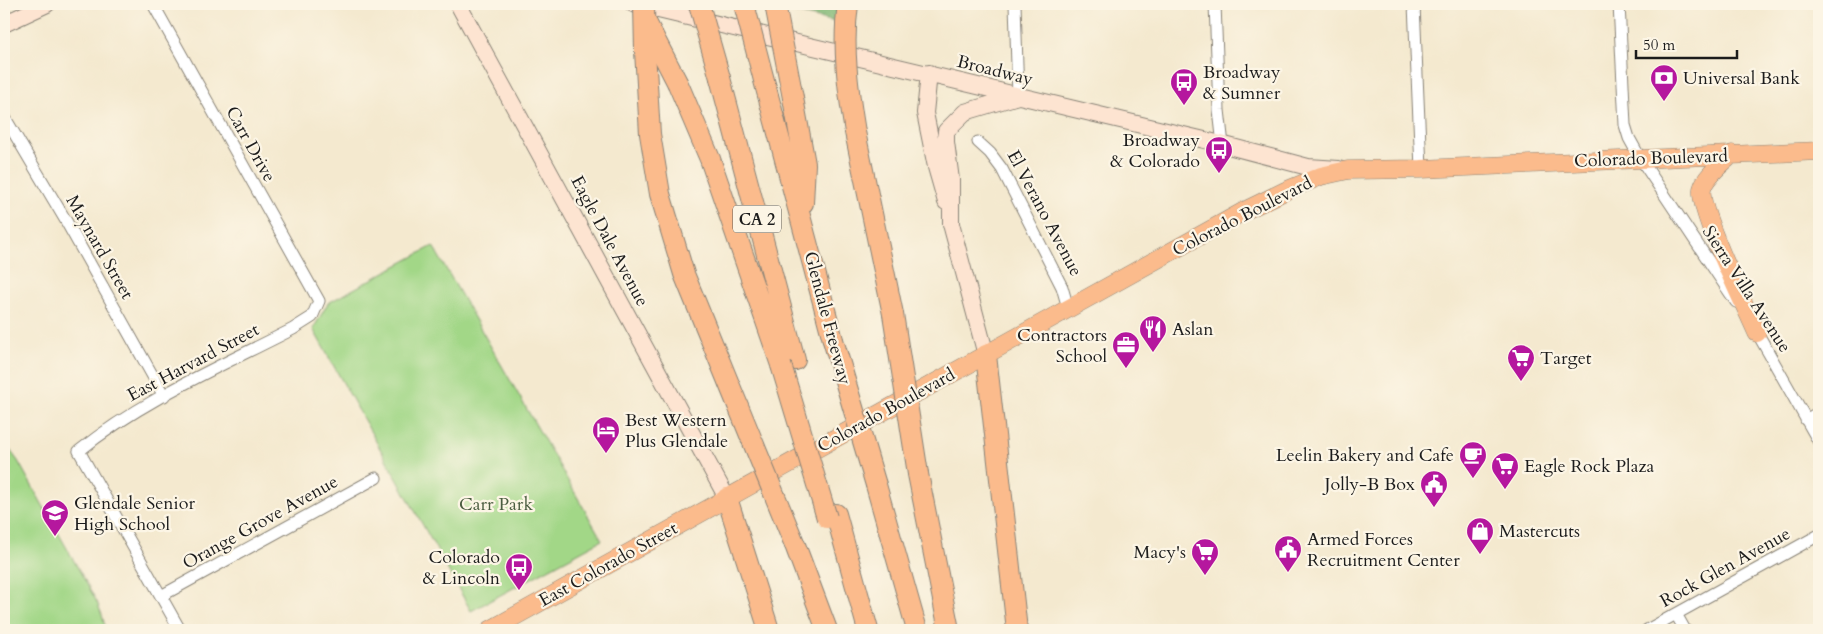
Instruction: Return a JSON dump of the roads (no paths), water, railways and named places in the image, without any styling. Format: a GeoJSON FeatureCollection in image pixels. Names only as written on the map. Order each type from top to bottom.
{"type":"FeatureCollection","features":[{"type":"Feature","properties":{"kind":"highway"},"geometry":{"type":"LineString","coordinates":[[634,4],[665,57],[678,84],[710,159],[788,362],[831,516],[867,630]]}},
{"type":"Feature","properties":{"kind":"highway"},"geometry":{"type":"LineString","coordinates":[[644,4],[650,134],[660,194],[684,274],[828,630]]}},
{"type":"Feature","properties":{"kind":"highway","name":"CA 2"},"geometry":{"type":"LineString","coordinates":[[699,4],[720,78],[788,362]]}},
{"type":"Feature","properties":{"kind":"highway","name":"Glendale Freeway"},"geometry":{"type":"LineString","coordinates":[[744,4],[833,340],[917,630]]}},
{"type":"Feature","properties":{"kind":"highway"},"geometry":{"type":"LineString","coordinates":[[775,4],[805,164],[802,220]]}},
{"type":"Feature","properties":{"kind":"highway"},"geometry":{"type":"LineString","coordinates":[[848,4],[845,39],[850,100],[855,132],[893,314],[918,474],[948,630]]}},
{"type":"Feature","properties":{"kind":"highway"},"geometry":{"type":"LineString","coordinates":[[986,355],[1017,630]]}},
{"type":"Feature","properties":{"kind":"highway"},"geometry":{"type":"LineString","coordinates":[[727,498],[769,630]]}},
{"type":"Feature","properties":{"kind":"main road"},"geometry":{"type":"LineString","coordinates":[[4,23],[20,4]]}},
{"type":"Feature","properties":{"kind":"main road"},"geometry":{"type":"LineString","coordinates":[[4,23],[48,4]]}},
{"type":"Feature","properties":{"kind":"main road","name":"Eagle Dale Avenue"},"geometry":{"type":"LineString","coordinates":[[458,4],[727,498]]}},
{"type":"Feature","properties":{"kind":"main road","name":"Broadway"},"geometry":{"type":"LineString","coordinates":[[634,4],[929,73],[1308,167],[1348,170]]}},
{"type":"Feature","properties":{"kind":"main road"},"geometry":{"type":"LineString","coordinates":[[929,73],[926,113],[936,167],[986,355]]}},
{"type":"Feature","properties":{"kind":"main road"},"geometry":{"type":"LineString","coordinates":[[951,224],[951,180],[946,131],[965,112],[1018,96]]}},
{"type":"Feature","properties":{"kind":"main road","name":"Colorado Boulevard"},"geometry":{"type":"LineString","coordinates":[[727,498],[1068,308],[1285,191],[1321,176],[1348,170],[1421,169],[1819,151]]}},
{"type":"Feature","properties":{"kind":"main road"},"geometry":{"type":"LineString","coordinates":[[1732,154],[1712,172],[1702,189],[1705,209],[1715,237],[1757,332]]}},
{"type":"Feature","properties":{"kind":"main road","name":"East Colorado Street"},"geometry":{"type":"LineString","coordinates":[[498,628],[727,498]]}},
{"type":"Feature","properties":{"kind":"street","name":"Carr Drive"},"geometry":{"type":"LineString","coordinates":[[153,4],[319,301]]}},
{"type":"Feature","properties":{"kind":"street"},"geometry":{"type":"LineString","coordinates":[[1015,4],[1018,96]]}},
{"type":"Feature","properties":{"kind":"street"},"geometry":{"type":"LineString","coordinates":[[1215,4],[1219,110],[1223,145]]}},
{"type":"Feature","properties":{"kind":"street"},"geometry":{"type":"LineString","coordinates":[[1414,4],[1421,169]]}},
{"type":"Feature","properties":{"kind":"street","name":"Sierra Villa Avenue"},"geometry":{"type":"LineString","coordinates":[[1619,4],[1626,125],[1629,138],[1703,254],[1757,332],[1819,442]]}},
{"type":"Feature","properties":{"kind":"street","name":"Maynard Street"},"geometry":{"type":"LineString","coordinates":[[4,116],[66,221],[164,396]]}},
{"type":"Feature","properties":{"kind":"street","name":"El Verano Avenue"},"geometry":{"type":"LineString","coordinates":[[978,142],[990,153],[1002,169],[1062,287],[1068,308]]}},
{"type":"Feature","properties":{"kind":"street","name":"East Harvard Street"},"geometry":{"type":"LineString","coordinates":[[161,596],[79,451],[110,427],[164,396],[293,329],[312,317],[319,301]]}},
{"type":"Feature","properties":{"kind":"street"},"geometry":{"type":"LineString","coordinates":[[1806,420],[1819,412]]}},
{"type":"Feature","properties":{"kind":"street","name":"Orange Grove Avenue"},"geometry":{"type":"LineString","coordinates":[[161,596],[376,478]]}},
{"type":"Feature","properties":{"kind":"street","name":"Rock Glen Avenue"},"geometry":{"type":"LineString","coordinates":[[1647,630],[1819,535]]}},
{"type":"Feature","properties":{"kind":"street"},"geometry":{"type":"LineString","coordinates":[[161,596],[180,630]]}},
{"type":"Feature","properties":{"kind":"street"},"geometry":{"type":"LineString","coordinates":[[1676,614],[1685,630]]}},
{"type":"Feature","properties":{"kind":"place","name":"Universal Bank"},"geometry":{"type":"Point","coordinates":[1664,102]}},
{"type":"Feature","properties":{"kind":"place","name":"Broadway & Sumner"},"geometry":{"type":"Point","coordinates":[1184,106]}},
{"type":"Feature","properties":{"kind":"place","name":"Broadway & Colorado"},"geometry":{"type":"Point","coordinates":[1219,174]}},
{"type":"Feature","properties":{"kind":"place","name":"Aslan"},"geometry":{"type":"Point","coordinates":[1153,353]}},
{"type":"Feature","properties":{"kind":"place","name":"Contractors School"},"geometry":{"type":"Point","coordinates":[1126,369]}},
{"type":"Feature","properties":{"kind":"place","name":"Target"},"geometry":{"type":"Point","coordinates":[1521,382]}},
{"type":"Feature","properties":{"kind":"place","name":"Best Western Plus Glendale"},"geometry":{"type":"Point","coordinates":[606,454]}},
{"type":"Feature","properties":{"kind":"place","name":"Leelin Bakery and Cafe"},"geometry":{"type":"Point","coordinates":[1473,479]}},
{"type":"Feature","properties":{"kind":"place","name":"Eagle Rock Plaza"},"geometry":{"type":"Point","coordinates":[1505,490]}},
{"type":"Feature","properties":{"kind":"place","name":"Jolly-B Box"},"geometry":{"type":"Point","coordinates":[1434,508]}},
{"type":"Feature","properties":{"kind":"place","name":"Glendale Senior High School"},"geometry":{"type":"Point","coordinates":[55,537]}},
{"type":"Feature","properties":{"kind":"place","name":"Mastercuts"},"geometry":{"type":"Point","coordinates":[1480,555]}},
{"type":"Feature","properties":{"kind":"place","name":"Armed Forces Recruitment Center"},"geometry":{"type":"Point","coordinates":[1288,573]}},
{"type":"Feature","properties":{"kind":"place","name":"Macy's"},"geometry":{"type":"Point","coordinates":[1205,576]}},
{"type":"Feature","properties":{"kind":"place","name":"Colorado & Lincoln"},"geometry":{"type":"Point","coordinates":[519,591]}},
{"type":"Feature","properties":{"kind":"park label","name":"Carr Park"},"geometry":{"type":"Point","coordinates":[496,504]}}]}
